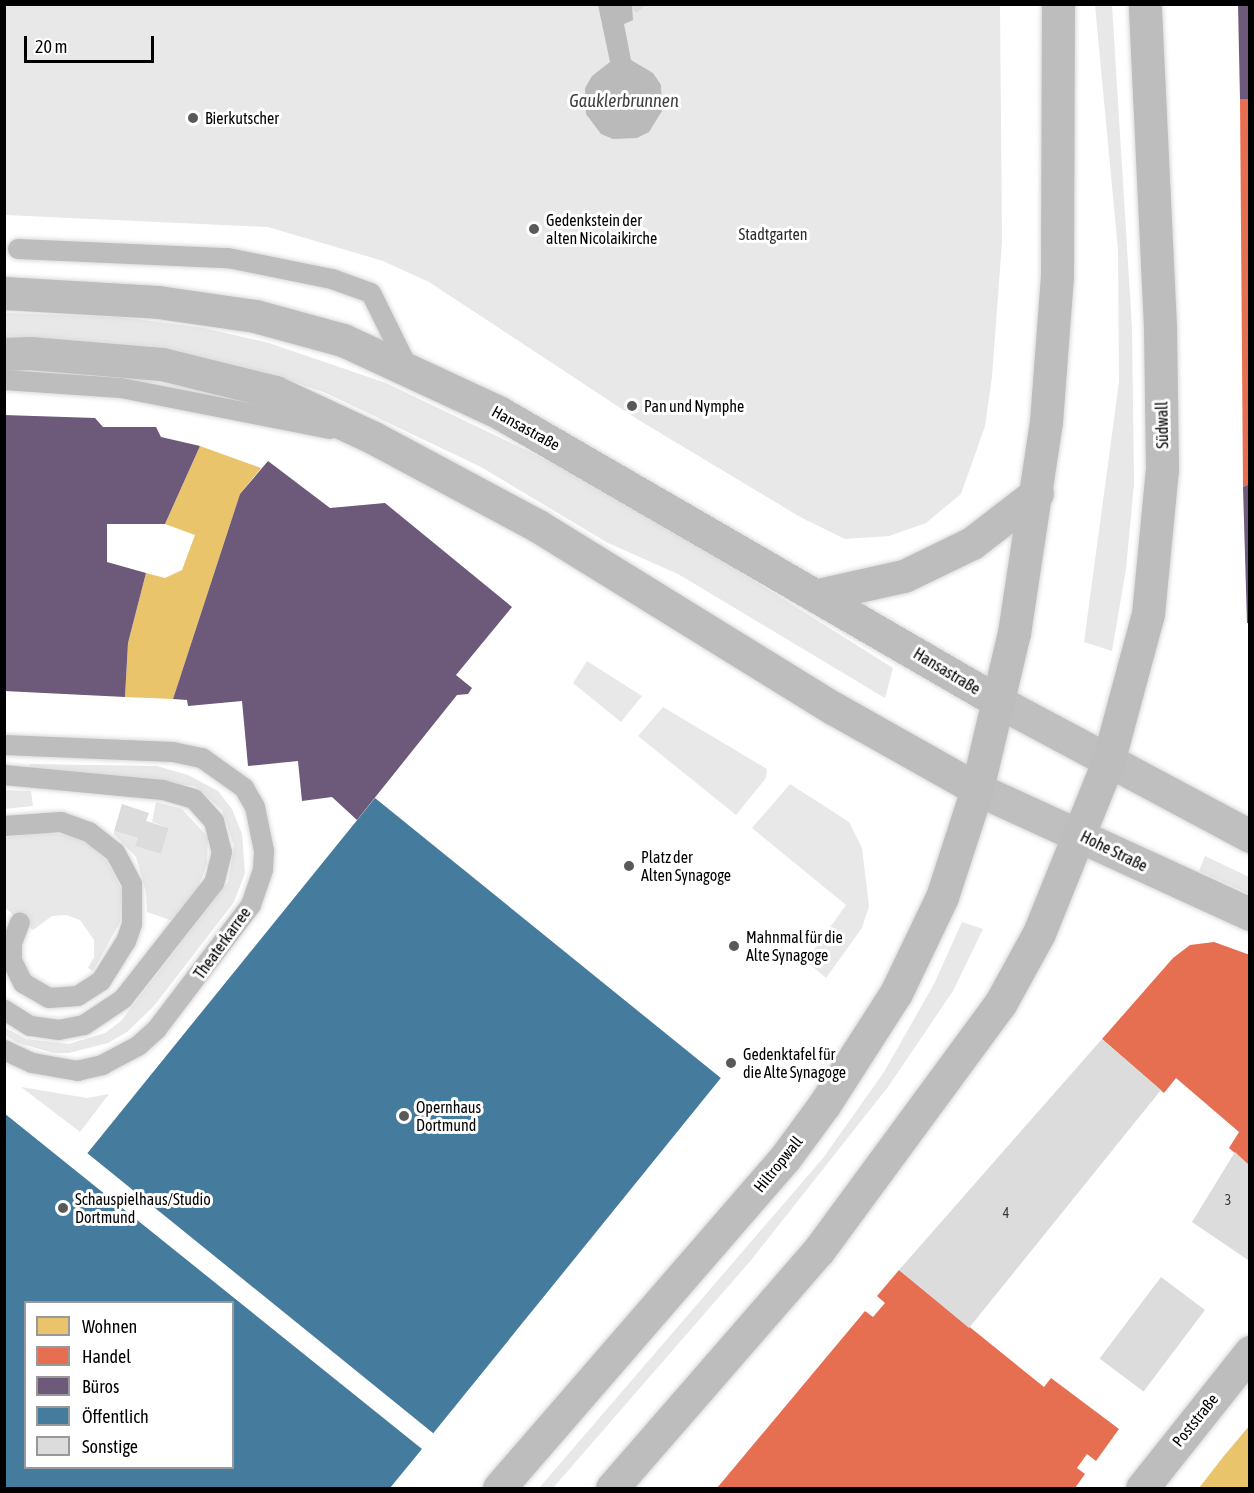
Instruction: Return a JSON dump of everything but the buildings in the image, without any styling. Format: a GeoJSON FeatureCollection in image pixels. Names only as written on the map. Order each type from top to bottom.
{"type":"FeatureCollection","features":[{"type":"Feature","properties":{"kind":"main road"},"geometry":{"type":"LineString","coordinates":[[4,354],[30,353],[162,364],[275,392],[374,438],[538,526],[833,708],[977,789],[999,702],[1037,493],[1057,277],[1058,4]]}},
{"type":"Feature","properties":{"kind":"main road","name":"Südwall"},"geometry":{"type":"LineString","coordinates":[[1080,835],[1108,762],[1148,614],[1162,469],[1160,327],[1145,4]]}},
{"type":"Feature","properties":{"kind":"main road","name":"Hansastraße"},"geometry":{"type":"LineString","coordinates":[[4,293],[159,302],[255,315],[343,340],[408,368],[500,413],[818,595],[999,702]]}},
{"type":"Feature","properties":{"kind":"main road"},"geometry":{"type":"LineString","coordinates":[[818,595],[904,576],[972,543],[1037,493]]}},
{"type":"Feature","properties":{"kind":"main road"},"geometry":{"type":"LineString","coordinates":[[999,702],[1250,836]]}},
{"type":"Feature","properties":{"kind":"main road","name":"Hohe Straße"},"geometry":{"type":"LineString","coordinates":[[977,789],[1250,914]]}},
{"type":"Feature","properties":{"kind":"main road","name":"Hiltropwall"},"geometry":{"type":"LineString","coordinates":[[499,1488],[785,1158],[863,1049],[896,993],[942,897],[977,789]]}},
{"type":"Feature","properties":{"kind":"main road"},"geometry":{"type":"LineString","coordinates":[[612,1488],[819,1250],[856,1203],[910,1123],[961,1059],[1000,1004],[1034,942],[1080,835]]}},
{"type":"Feature","properties":{"kind":"main road","name":"Poststraße"},"geometry":{"type":"LineString","coordinates":[[1142,1488],[1250,1352]]}},
{"type":"Feature","properties":{"kind":"lane"},"geometry":{"type":"LineString","coordinates":[[18,249],[228,258],[332,279],[371,293],[408,368]]}},
{"type":"Feature","properties":{"kind":"lane"},"geometry":{"type":"LineString","coordinates":[[4,380],[122,388],[374,438]]}},
{"type":"Feature","properties":{"kind":"lane","name":"Theaterkarree"},"geometry":{"type":"LineString","coordinates":[[4,745],[173,752],[202,758],[244,788],[255,807],[264,850],[263,870],[250,905],[157,1029],[138,1046],[103,1065],[78,1071],[32,1063],[4,1050]]}},
{"type":"Feature","properties":{"kind":"lane"},"geometry":{"type":"LineString","coordinates":[[4,775],[163,790],[194,799],[214,821],[222,852],[214,883],[123,999],[84,1025],[59,1030],[30,1026],[4,1010]]}},
{"type":"Feature","properties":{"kind":"lane"},"geometry":{"type":"LineString","coordinates":[[4,826],[61,822],[89,832],[115,852],[132,884],[132,924],[126,940],[101,981],[78,996],[49,998],[23,983],[12,960],[12,943],[20,922]]}},
{"type":"Feature","properties":{"kind":"green space","name":"Stadtgarten"},"geometry":{"type":"Polygon","coordinates":[[[5,5],[1000,5],[1002,242],[992,377],[985,426],[961,494],[926,523],[889,536],[845,539],[802,518],[637,419],[429,282],[383,261],[268,227],[5,215],[5,5]]]}},
{"type":"Feature","properties":{"kind":"green space"},"geometry":{"type":"Polygon","coordinates":[[[1095,5],[1112,5],[1132,328],[1134,484],[1126,569],[1112,651],[1084,642],[1119,382],[1118,250],[1095,5]]]}},
{"type":"Feature","properties":{"kind":"green space"},"geometry":{"type":"Polygon","coordinates":[[[5,313],[121,317],[204,328],[269,343],[386,383],[553,463],[675,531],[893,668],[885,698],[678,574],[608,543],[481,467],[326,393],[268,373],[201,357],[5,342],[5,313]]]}},
{"type":"Feature","properties":{"kind":"green space"},"geometry":{"type":"Polygon","coordinates":[[[587,661],[642,696],[621,722],[573,683],[587,661]]]}},
{"type":"Feature","properties":{"kind":"green space"},"geometry":{"type":"Polygon","coordinates":[[[663,707],[767,769],[766,778],[736,815],[638,736],[663,707]]]}},
{"type":"Feature","properties":{"kind":"green space"},"geometry":{"type":"Polygon","coordinates":[[[29,764],[157,766],[188,775],[218,791],[232,809],[242,834],[245,873],[234,902],[154,1006],[127,1032],[108,1043],[69,1053],[54,1053],[18,1043],[5,1035],[4,1027],[26,1039],[69,1044],[105,1033],[121,1021],[228,882],[234,846],[222,810],[195,786],[31,768],[29,764]]]}},
{"type":"Feature","properties":{"kind":"green space"},"geometry":{"type":"Polygon","coordinates":[[[790,784],[849,822],[862,848],[869,906],[862,928],[826,978],[806,961],[846,905],[752,828],[790,784]]]}},
{"type":"Feature","properties":{"kind":"green space"},"geometry":{"type":"Polygon","coordinates":[[[5,790],[31,791],[33,806],[5,809],[5,790]]]}},
{"type":"Feature","properties":{"kind":"green space"},"geometry":{"type":"Polygon","coordinates":[[[156,802],[182,809],[208,837],[207,864],[197,890],[176,922],[147,912],[146,892],[136,857],[114,834],[114,831],[138,838],[136,846],[161,854],[169,828],[152,822],[156,802]]]}},
{"type":"Feature","properties":{"kind":"green space"},"geometry":{"type":"Polygon","coordinates":[[[44,832],[72,836],[92,846],[108,862],[122,890],[120,922],[93,971],[88,968],[94,957],[94,940],[80,920],[66,915],[52,916],[33,930],[5,908],[4,838],[44,832]]]}},
{"type":"Feature","properties":{"kind":"green space"},"geometry":{"type":"Polygon","coordinates":[[[1205,856],[1249,877],[1249,894],[1199,871],[1205,856]]]}},
{"type":"Feature","properties":{"kind":"green space"},"geometry":{"type":"Polygon","coordinates":[[[962,922],[983,929],[953,991],[888,1087],[752,1259],[553,1488],[539,1488],[823,1158],[884,1072],[934,984],[962,922]]]}},
{"type":"Feature","properties":{"kind":"green space"},"geometry":{"type":"Polygon","coordinates":[[[21,1087],[87,1098],[109,1094],[80,1132],[21,1087]]]}},
{"type":"Feature","properties":{"kind":"water","name":"Gauklerbrunnen"},"geometry":{"type":"Polygon","coordinates":[[[598,5],[632,5],[633,20],[624,24],[631,60],[653,73],[661,85],[662,111],[649,132],[637,138],[613,139],[601,134],[586,114],[585,88],[592,76],[610,62],[598,5]]]}},
{"type":"Feature","properties":{"kind":"place","name":"Bierkutscher"},"geometry":{"type":"Point","coordinates":[193,118]}},
{"type":"Feature","properties":{"kind":"place","name":"Gedenkstein der alten Nicolaikirche"},"geometry":{"type":"Point","coordinates":[534,229]}},
{"type":"Feature","properties":{"kind":"place","name":"Pan und Nymphe"},"geometry":{"type":"Point","coordinates":[632,406]}},
{"type":"Feature","properties":{"kind":"place","name":"Platz der Alten Synagoge"},"geometry":{"type":"Point","coordinates":[629,866]}},
{"type":"Feature","properties":{"kind":"place","name":"Mahnmal für die Alte Synagoge"},"geometry":{"type":"Point","coordinates":[734,946]}},
{"type":"Feature","properties":{"kind":"place","name":"Gedenktafel für die Alte Synagoge"},"geometry":{"type":"Point","coordinates":[731,1063]}},
{"type":"Feature","properties":{"kind":"place","name":"Opernhaus Dortmund"},"geometry":{"type":"Point","coordinates":[404,1116]}},
{"type":"Feature","properties":{"kind":"place","name":"Schauspielhaus/Studio Dortmund"},"geometry":{"type":"Point","coordinates":[63,1208]}}]}
